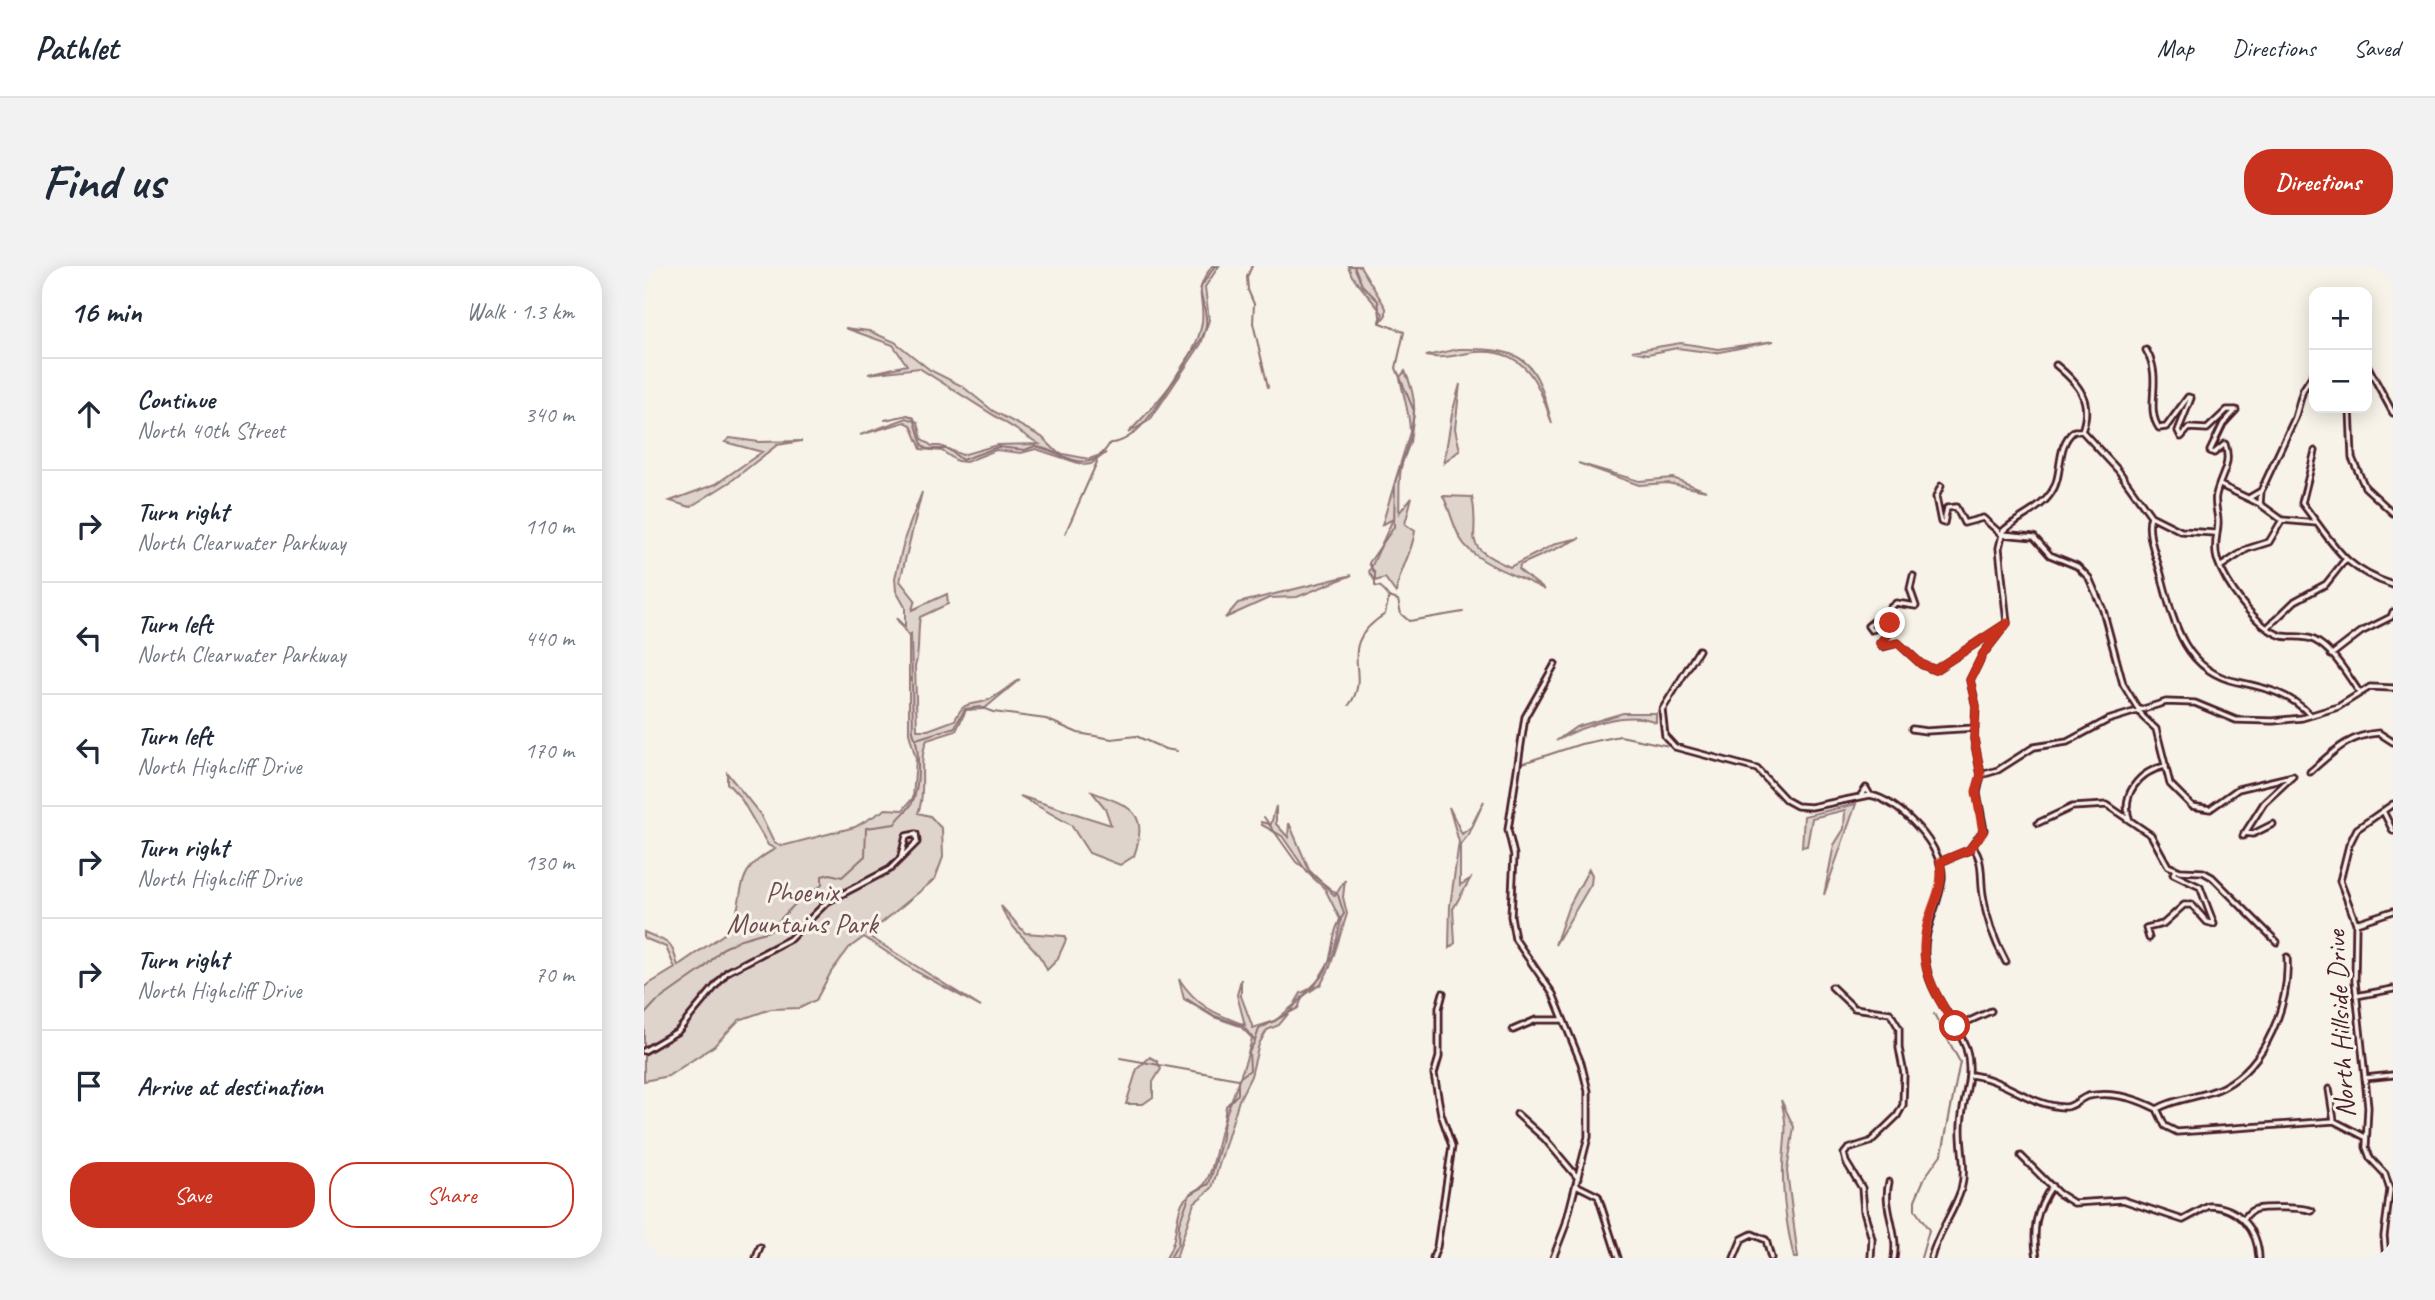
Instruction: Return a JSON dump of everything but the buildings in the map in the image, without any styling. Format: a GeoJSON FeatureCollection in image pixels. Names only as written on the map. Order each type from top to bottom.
{"type":"FeatureCollection","features":[{"type":"Feature","properties":{"kind":"street"},"geometry":{"type":"LineString","coordinates":[[2146,350],[2155,370],[2152,413],[2159,428],[2169,423],[2186,397],[2191,398],[2178,431],[2181,437],[2189,428],[2207,429],[2227,410],[2236,410],[2223,424],[2210,448],[2212,454],[2222,444],[2226,447],[2229,464],[2216,496],[2214,545],[2220,567],[2234,593],[2268,627],[2280,635],[2311,639],[2332,655],[2360,693]]}},
{"type":"Feature","properties":{"kind":"street"},"geometry":{"type":"LineString","coordinates":[[2056,365],[2083,391],[2087,402],[2082,431]]}},
{"type":"Feature","properties":{"kind":"street"},"geometry":{"type":"LineString","coordinates":[[2372,374],[2393,413]]}},
{"type":"Feature","properties":{"kind":"street"},"geometry":{"type":"LineString","coordinates":[[2260,504],[2261,491],[2309,381]]}},
{"type":"Feature","properties":{"kind":"street"},"geometry":{"type":"LineString","coordinates":[[2350,413],[2351,458],[2365,487],[2393,513]]}},
{"type":"Feature","properties":{"kind":"street"},"geometry":{"type":"LineString","coordinates":[[2082,431],[2118,470],[2151,516],[2176,530],[2216,533]]}},
{"type":"Feature","properties":{"kind":"street"},"geometry":{"type":"LineString","coordinates":[[1940,862],[1973,847],[1984,830],[1976,791],[1981,775],[1975,729],[1976,706],[1970,677],[1983,654],[2007,623],[1999,548],[2001,534],[2052,491],[2067,440],[2072,432],[2082,431]]}},
{"type":"Feature","properties":{"kind":"street"},"geometry":{"type":"LineString","coordinates":[[2315,451],[2302,503],[2345,560],[2374,578],[2393,585]]}},
{"type":"Feature","properties":{"kind":"street"},"geometry":{"type":"LineString","coordinates":[[2220,485],[2260,504],[2282,520],[2317,523]]}},
{"type":"Feature","properties":{"kind":"street"},"geometry":{"type":"LineString","coordinates":[[1941,486],[1936,497],[1941,522],[1944,523],[1951,506],[1958,509],[1964,523],[1983,517],[2001,534],[2034,537],[2050,555],[2074,565],[2089,578],[2103,610],[2123,684],[2143,717],[2156,729],[2174,789],[2192,806],[2205,810],[2238,789],[2292,776],[2264,803],[2244,835],[2253,834],[2273,824]]}},
{"type":"Feature","properties":{"kind":"street"},"geometry":{"type":"LineString","coordinates":[[2249,498],[2261,491]]}},
{"type":"Feature","properties":{"kind":"street"},"geometry":{"type":"LineString","coordinates":[[2151,516],[2152,537],[2174,625],[2190,653],[2203,666],[2220,676],[2273,690],[2310,715]]}},
{"type":"Feature","properties":{"kind":"street"},"geometry":{"type":"LineString","coordinates":[[2220,567],[2247,549],[2269,542],[2282,520]]}},
{"type":"Feature","properties":{"kind":"street"},"geometry":{"type":"LineString","coordinates":[[2268,627],[2298,598],[2326,584],[2345,560]]}},
{"type":"Feature","properties":{"kind":"street"},"geometry":{"type":"LineString","coordinates":[[1913,576],[1910,589],[1916,606],[1896,603],[1868,626],[1871,631],[1897,623],[1880,643],[1883,647],[1898,643],[1921,664],[1935,670],[2007,623]]}},
{"type":"Feature","properties":{"kind":"street"},"geometry":{"type":"LineString","coordinates":[[2332,655],[2361,632],[2391,617],[2393,612]]}},
{"type":"Feature","properties":{"kind":"street"},"geometry":{"type":"LineString","coordinates":[[1699,650],[1662,710],[1665,736],[1675,747],[1727,763],[1752,766],[1764,773],[1786,800],[1797,806],[1811,807],[1870,795],[1882,798],[1908,816],[1940,862],[1942,879],[1927,925],[1925,960],[1935,996],[1966,1047],[1970,1074],[1961,1124],[1963,1182],[1931,1258]]}},
{"type":"Feature","properties":{"kind":"street"},"geometry":{"type":"LineString","coordinates":[[1553,1258],[1577,1185],[1590,1126],[1588,1091],[1577,1052],[1561,1020],[1553,994],[1520,951],[1513,933],[1511,916],[1515,869],[1508,830],[1525,717],[1556,664]]}},
{"type":"Feature","properties":{"kind":"street"},"geometry":{"type":"LineString","coordinates":[[1981,775],[1998,770],[2034,747],[2067,742],[2108,720],[2173,701],[2195,703],[2226,717],[2250,722],[2310,715],[2346,704],[2373,687],[2393,688]]}},
{"type":"Feature","properties":{"kind":"street"},"geometry":{"type":"LineString","coordinates":[[1912,729],[1926,732],[1975,729]]}},
{"type":"Feature","properties":{"kind":"street"},"geometry":{"type":"LineString","coordinates":[[2310,772],[2333,751],[2355,737],[2379,733],[2393,743]]}},
{"type":"Feature","properties":{"kind":"street"},"geometry":{"type":"LineString","coordinates":[[2130,821],[2126,810],[2128,794],[2144,775],[2166,766]]}},
{"type":"Feature","properties":{"kind":"street","name":"North Hillside Drive"},"geometry":{"type":"LineString","coordinates":[[2386,1258],[2384,1236],[2390,1189],[2385,1174],[2369,1156],[2365,1137],[2368,1107],[2356,996],[2356,923],[2342,891],[2341,872],[2357,829],[2393,804]]}},
{"type":"Feature","properties":{"kind":"street"},"geometry":{"type":"LineString","coordinates":[[2038,822],[2072,807],[2103,805],[2151,835],[2163,860],[2175,870],[2208,873],[2277,942]]}},
{"type":"Feature","properties":{"kind":"street"},"geometry":{"type":"LineString","coordinates":[[2383,810],[2393,831]]}},
{"type":"Feature","properties":{"kind":"street"},"geometry":{"type":"LineString","coordinates":[[644,1051],[678,1031],[725,974],[790,939],[827,902],[890,869],[917,842],[916,834],[906,836],[901,857]]}},
{"type":"Feature","properties":{"kind":"street"},"geometry":{"type":"LineString","coordinates":[[1973,847],[1982,867],[1983,894],[1994,937],[2006,962]]}},
{"type":"Feature","properties":{"kind":"street"},"geometry":{"type":"LineString","coordinates":[[2149,938],[2146,928],[2163,924],[2184,905],[2192,905],[2207,922],[2214,924],[2200,887],[2173,874],[2175,870]]}},
{"type":"Feature","properties":{"kind":"street"},"geometry":{"type":"LineString","coordinates":[[2356,923],[2393,911]]}},
{"type":"Feature","properties":{"kind":"street"},"geometry":{"type":"LineString","coordinates":[[2157,1109],[2223,1087],[2249,1068],[2275,1025],[2284,990],[2287,957]]}},
{"type":"Feature","properties":{"kind":"street"},"geometry":{"type":"LineString","coordinates":[[1832,987],[1854,1008],[1890,1013],[1899,1028],[1905,1079],[1901,1109],[1870,1142],[1848,1149],[1844,1154],[1862,1188],[1864,1211],[1872,1239],[1871,1258]]}},
{"type":"Feature","properties":{"kind":"street"},"geometry":{"type":"LineString","coordinates":[[2356,996],[2393,989]]}},
{"type":"Feature","properties":{"kind":"street"},"geometry":{"type":"LineString","coordinates":[[1433,1258],[1437,1247],[1452,1146],[1441,1114],[1434,1074],[1439,1057],[1439,1008],[1443,993]]}},
{"type":"Feature","properties":{"kind":"street"},"geometry":{"type":"LineString","coordinates":[[1956,1027],[1991,1011]]}},
{"type":"Feature","properties":{"kind":"street"},"geometry":{"type":"LineString","coordinates":[[1513,1030],[1536,1020],[1561,1020]]}},
{"type":"Feature","properties":{"kind":"street"},"geometry":{"type":"LineString","coordinates":[[1970,1074],[1993,1079],[2025,1095],[2061,1107],[2069,1107],[2092,1096],[2128,1096],[2157,1109],[2165,1126],[2177,1132],[2334,1121],[2365,1137]]}},
{"type":"Feature","properties":{"kind":"street"},"geometry":{"type":"LineString","coordinates":[[2365,1078],[2393,1076]]}},
{"type":"Feature","properties":{"kind":"street"},"geometry":{"type":"LineString","coordinates":[[2329,1088],[2334,1121]]}},
{"type":"Feature","properties":{"kind":"street"},"geometry":{"type":"LineString","coordinates":[[1517,1114],[1545,1139],[1578,1178]]}},
{"type":"Feature","properties":{"kind":"street"},"geometry":{"type":"LineString","coordinates":[[2021,1156],[2074,1203],[2123,1200],[2183,1220],[2202,1208],[2217,1206],[2243,1220],[2257,1239],[2259,1258]]}},
{"type":"Feature","properties":{"kind":"street"},"geometry":{"type":"LineString","coordinates":[[1889,1182],[1886,1199],[1896,1239],[1894,1258]]}},
{"type":"Feature","properties":{"kind":"street"},"geometry":{"type":"LineString","coordinates":[[1577,1185],[1598,1196],[1618,1258]]}},
{"type":"Feature","properties":{"kind":"street"},"geometry":{"type":"LineString","coordinates":[[2037,1258],[2034,1234],[2037,1216],[2052,1186]]}},
{"type":"Feature","properties":{"kind":"street"},"geometry":{"type":"LineString","coordinates":[[2243,1220],[2250,1211],[2258,1208],[2303,1208],[2312,1211]]}},
{"type":"Feature","properties":{"kind":"street"},"geometry":{"type":"LineString","coordinates":[[1734,1258],[1744,1237],[1752,1234],[1766,1240],[1771,1258]]}},
{"type":"Feature","properties":{"kind":"street"},"geometry":{"type":"LineString","coordinates":[[756,1258],[760,1247]]}},
{"type":"Feature","properties":{"kind":"green space"},"geometry":{"type":"Polygon","coordinates":[[[1212,266],[1219,266],[1205,287],[1209,320],[1201,344],[1150,420],[1128,433],[1162,396],[1192,352],[1202,322],[1202,283],[1212,266]]]}},
{"type":"Feature","properties":{"kind":"green space"},"geometry":{"type":"Polygon","coordinates":[[[1348,266],[1360,266],[1386,308],[1386,315],[1379,324],[1383,314],[1352,276],[1348,266]]]}},
{"type":"Feature","properties":{"kind":"green space"},"geometry":{"type":"Polygon","coordinates":[[[845,328],[869,331],[895,342],[930,370],[962,386],[993,411],[1042,437],[1058,453],[1089,459],[1106,453],[1091,464],[1084,465],[1036,449],[1021,453],[996,450],[966,462],[957,461],[942,451],[921,449],[911,425],[905,422],[860,435],[907,418],[918,422],[922,439],[932,446],[940,446],[962,455],[997,445],[1039,444],[919,368],[868,374],[907,365],[893,345],[845,328]]]}},
{"type":"Feature","properties":{"kind":"green space"},"geometry":{"type":"Polygon","coordinates":[[[1774,341],[1715,353],[1677,348],[1648,354],[1632,351],[1681,343],[1718,349],[1774,341]]]}},
{"type":"Feature","properties":{"kind":"green space"},"geometry":{"type":"Polygon","coordinates":[[[1459,349],[1500,351],[1525,362],[1540,385],[1552,424],[1542,395],[1528,371],[1519,362],[1493,352],[1426,356],[1459,349]]]}},
{"type":"Feature","properties":{"kind":"green space"},"geometry":{"type":"Polygon","coordinates":[[[1405,371],[1413,396],[1414,417],[1401,469],[1399,513],[1412,497],[1405,524],[1415,531],[1396,593],[1385,578],[1375,581],[1369,572],[1393,519],[1382,525],[1410,432],[1400,377],[1405,371]]]}},
{"type":"Feature","properties":{"kind":"green space"},"geometry":{"type":"Polygon","coordinates":[[[1460,384],[1455,429],[1460,450],[1444,463],[1452,414],[1460,384]]]}},
{"type":"Feature","properties":{"kind":"green space"},"geometry":{"type":"Polygon","coordinates":[[[730,438],[759,442],[802,441],[777,445],[730,482],[690,507],[670,501],[716,484],[762,452],[725,442],[730,438]]]}},
{"type":"Feature","properties":{"kind":"green space"},"geometry":{"type":"Polygon","coordinates":[[[1578,463],[1639,481],[1673,478],[1706,491],[1667,483],[1639,485],[1578,463]]]}},
{"type":"Feature","properties":{"kind":"green space","name":"Phoenix Mountains Park"},"geometry":{"type":"Polygon","coordinates":[[[922,492],[900,581],[915,600],[912,610],[947,594],[948,604],[920,617],[915,666],[917,730],[928,730],[955,720],[964,706],[986,701],[1020,679],[984,709],[966,710],[956,731],[927,740],[918,813],[930,816],[942,829],[943,857],[935,879],[867,935],[981,1007],[915,971],[864,937],[849,948],[831,972],[816,1000],[800,1008],[771,1009],[739,1020],[714,1046],[668,1076],[644,1081],[644,987],[675,968],[666,947],[644,938],[644,932],[668,943],[678,966],[727,931],[734,919],[750,868],[775,849],[768,845],[740,797],[727,783],[727,773],[760,814],[774,843],[782,846],[855,827],[886,809],[903,810],[913,798],[916,759],[909,733],[909,637],[896,618],[905,627],[905,607],[896,591],[895,578],[905,537],[922,492]]]}},
{"type":"Feature","properties":{"kind":"green space"},"geometry":{"type":"Polygon","coordinates":[[[1443,496],[1472,497],[1474,540],[1477,546],[1493,559],[1510,567],[1557,543],[1580,538],[1520,565],[1519,570],[1545,590],[1487,562],[1467,547],[1460,538],[1443,496]]]}},
{"type":"Feature","properties":{"kind":"green space"},"geometry":{"type":"Polygon","coordinates":[[[1352,575],[1297,597],[1269,598],[1225,618],[1238,603],[1352,575]]]}},
{"type":"Feature","properties":{"kind":"green space"},"geometry":{"type":"Polygon","coordinates":[[[1623,713],[1656,713],[1656,722],[1632,718],[1605,721],[1556,741],[1576,727],[1623,713]]]}},
{"type":"Feature","properties":{"kind":"green space"},"geometry":{"type":"Polygon","coordinates":[[[1092,792],[1127,807],[1138,820],[1138,841],[1134,856],[1120,865],[1089,853],[1071,825],[1020,796],[1111,825],[1105,808],[1092,792]]]}},
{"type":"Feature","properties":{"kind":"green space"},"geometry":{"type":"Polygon","coordinates":[[[1484,801],[1469,834],[1460,845],[1460,885],[1470,879],[1453,909],[1455,943],[1449,948],[1450,906],[1459,842],[1449,807],[1462,834],[1471,827],[1484,801]]]}},
{"type":"Feature","properties":{"kind":"green space"},"geometry":{"type":"Polygon","coordinates":[[[1856,804],[1824,895],[1834,845],[1844,829],[1845,810],[1812,818],[1807,846],[1802,847],[1804,816],[1856,804]]]}},
{"type":"Feature","properties":{"kind":"green space"},"geometry":{"type":"Polygon","coordinates":[[[1276,806],[1276,824],[1288,837],[1289,823],[1309,870],[1335,896],[1345,880],[1343,897],[1347,914],[1330,967],[1321,984],[1302,997],[1279,1025],[1267,1030],[1259,1044],[1251,1076],[1239,1100],[1212,1188],[1194,1203],[1176,1258],[1166,1258],[1182,1203],[1204,1185],[1209,1176],[1221,1130],[1252,1038],[1240,1026],[1214,1017],[1184,999],[1179,979],[1193,996],[1208,1008],[1245,1025],[1237,995],[1241,979],[1241,996],[1253,1028],[1275,1021],[1294,1005],[1301,993],[1314,987],[1333,955],[1341,921],[1325,889],[1307,872],[1282,836],[1262,825],[1261,822],[1271,824],[1276,806]]]}},
{"type":"Feature","properties":{"kind":"green space"},"geometry":{"type":"Polygon","coordinates":[[[1589,869],[1592,875],[1591,884],[1555,945],[1568,908],[1589,869]]]}},
{"type":"Feature","properties":{"kind":"green space"},"geometry":{"type":"Polygon","coordinates":[[[1001,906],[1025,933],[1064,936],[1066,940],[1057,960],[1047,970],[1037,953],[1005,915],[1001,906]]]}},
{"type":"Feature","properties":{"kind":"green space"},"geometry":{"type":"Polygon","coordinates":[[[1150,1057],[1157,1061],[1161,1069],[1153,1082],[1153,1097],[1143,1104],[1126,1104],[1137,1069],[1150,1057]]]}},
{"type":"Feature","properties":{"kind":"green space"},"geometry":{"type":"Polygon","coordinates":[[[1781,1100],[1794,1127],[1787,1171],[1798,1258],[1794,1258],[1784,1200],[1785,1127],[1781,1100]]]}},
{"type":"Feature","properties":{"kind":"waterway"},"geometry":{"type":"LineString","coordinates":[[885,420],[908,415],[914,418],[922,445],[927,449],[948,449],[962,460],[998,447],[1025,450],[1035,446],[1076,461],[1093,460],[1102,454],[1110,443],[1121,441],[1142,425],[1200,342],[1206,321],[1200,288],[1215,266]]}},
{"type":"Feature","properties":{"kind":"waterway"},"geometry":{"type":"LineString","coordinates":[[1252,266],[1247,277],[1248,290],[1254,304],[1253,323],[1268,387]]}},
{"type":"Feature","properties":{"kind":"waterway"},"geometry":{"type":"LineString","coordinates":[[1349,705],[1356,693],[1358,682],[1357,649],[1361,638],[1369,626],[1385,614],[1389,597],[1381,587],[1375,586],[1375,574],[1369,563],[1394,527],[1395,482],[1410,442],[1414,411],[1396,368],[1404,332],[1381,323],[1378,301],[1362,285],[1354,266]]}},
{"type":"Feature","properties":{"kind":"waterway"},"geometry":{"type":"LineString","coordinates":[[1065,534],[1097,462]]}},
{"type":"Feature","properties":{"kind":"waterway"},"geometry":{"type":"LineString","coordinates":[[1389,597],[1398,600],[1401,614],[1409,621],[1463,612]]}},
{"type":"Feature","properties":{"kind":"waterway"},"geometry":{"type":"LineString","coordinates":[[644,1015],[656,1002],[703,969],[722,949],[741,939],[769,931],[797,902],[822,885],[822,876],[830,874],[842,877],[865,856],[866,828],[895,824],[911,806],[917,787],[918,767],[913,732],[911,633]]}},
{"type":"Feature","properties":{"kind":"waterway"},"geometry":{"type":"LineString","coordinates":[[916,739],[955,727],[965,709],[980,707],[993,712],[1046,719],[1078,733],[1112,739],[1136,736],[1165,749],[1177,751]]}},
{"type":"Feature","properties":{"kind":"waterway"},"geometry":{"type":"LineString","coordinates":[[1520,764],[1581,744],[1620,736],[1674,747]]}},
{"type":"Feature","properties":{"kind":"waterway"},"geometry":{"type":"LineString","coordinates":[[1255,1041],[1259,1029],[1298,1008],[1304,995],[1321,978],[1329,960],[1337,926],[1344,914],[1338,895],[1296,862],[1264,817]]}},
{"type":"Feature","properties":{"kind":"waterway"},"geometry":{"type":"LineString","coordinates":[[1170,1258],[1178,1244],[1179,1224],[1190,1194],[1209,1184],[1221,1143],[1226,1106],[1238,1094],[1238,1079],[1250,1070],[1249,1052],[1255,1041],[1243,1026],[1212,1015],[1187,999]]}},
{"type":"Feature","properties":{"kind":"waterway"},"geometry":{"type":"LineString","coordinates":[[1921,1258],[1929,1230],[1915,1210],[1915,1200],[1925,1177],[1942,1153],[1960,1062],[1934,1014]]}},
{"type":"Feature","properties":{"kind":"waterway"},"geometry":{"type":"LineString","coordinates":[[1120,1058],[1238,1079]]}},
{"type":"Feature","properties":{"kind":"route"},"geometry":{"type":"LineString","coordinates":[[1890,623],[1898,624],[1880,643],[1882,646],[1885,648],[1898,643],[1921,664],[1935,670],[2007,623],[2006,628],[1983,654],[1970,680],[1976,706],[1974,739],[1981,775],[1976,791],[1984,820],[1983,832],[1969,850],[1940,862],[1941,884],[1926,933],[1928,976],[1938,1002],[1955,1026]]}}]}
